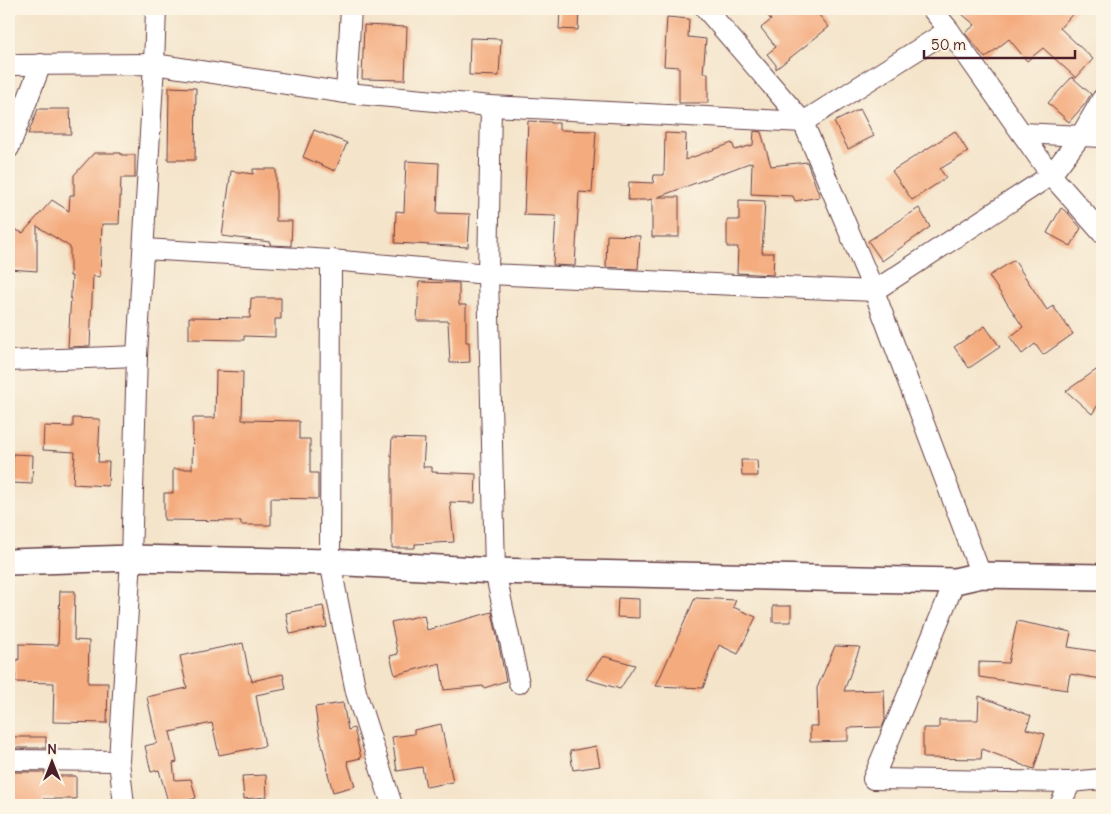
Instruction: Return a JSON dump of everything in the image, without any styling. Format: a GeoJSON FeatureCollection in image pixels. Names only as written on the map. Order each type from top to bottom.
{"type":"FeatureCollection","features":[{"type":"Feature","properties":{"kind":"street"},"geometry":{"type":"LineString","coordinates":[[124,805],[119,760],[131,558],[137,356],[156,9]]}},
{"type":"Feature","properties":{"kind":"street"},"geometry":{"type":"LineString","coordinates":[[346,93],[351,9]]}},
{"type":"Feature","properties":{"kind":"street"},"geometry":{"type":"LineString","coordinates":[[706,9],[803,122],[874,291],[981,575]]}},
{"type":"Feature","properties":{"kind":"street"},"geometry":{"type":"LineString","coordinates":[[932,9],[949,30],[1051,176],[1102,233]]}},
{"type":"Feature","properties":{"kind":"street"},"geometry":{"type":"LineString","coordinates":[[9,65],[154,64],[346,93],[491,106],[803,122],[949,30]]}},
{"type":"Feature","properties":{"kind":"street"},"geometry":{"type":"LineString","coordinates":[[9,148],[41,64]]}},
{"type":"Feature","properties":{"kind":"street"},"geometry":{"type":"LineString","coordinates":[[144,249],[331,260],[488,274],[874,291],[1051,176],[1080,137],[1102,99]]}},
{"type":"Feature","properties":{"kind":"street"},"geometry":{"type":"LineString","coordinates":[[491,106],[488,274],[495,571],[519,683]]}},
{"type":"Feature","properties":{"kind":"street"},"geometry":{"type":"LineString","coordinates":[[1022,133],[1102,137]]}},
{"type":"Feature","properties":{"kind":"street"},"geometry":{"type":"LineString","coordinates":[[331,260],[330,562],[356,692],[392,805]]}},
{"type":"Feature","properties":{"kind":"street"},"geometry":{"type":"LineString","coordinates":[[9,361],[137,356]]}},
{"type":"Feature","properties":{"kind":"street"},"geometry":{"type":"LineString","coordinates":[[9,562],[131,558],[330,562],[495,571],[955,581],[981,575],[1102,577]]}},
{"type":"Feature","properties":{"kind":"street"},"geometry":{"type":"LineString","coordinates":[[955,581],[873,779],[1071,782],[1102,779]]}},
{"type":"Feature","properties":{"kind":"street"},"geometry":{"type":"LineString","coordinates":[[9,760],[119,760]]}},
{"type":"Feature","properties":{"kind":"street"},"geometry":{"type":"LineString","coordinates":[[1060,805],[1071,782]]}},
{"type":"Feature","properties":{"kind":"building"},"geometry":{"type":"Polygon","coordinates":[[[560,9],[579,9],[578,30],[559,29],[560,9]]]}},
{"type":"Feature","properties":{"kind":"building"},"geometry":{"type":"Polygon","coordinates":[[[763,9],[814,9],[829,27],[776,69],[776,65],[767,54],[776,47],[761,28],[771,20],[763,9]]]}},
{"type":"Feature","properties":{"kind":"building"},"geometry":{"type":"Polygon","coordinates":[[[956,9],[1077,9],[1060,28],[1093,59],[1076,78],[1043,48],[1027,61],[1009,39],[985,58],[965,33],[975,25],[956,9]]]}},
{"type":"Feature","properties":{"kind":"building"},"geometry":{"type":"Polygon","coordinates":[[[667,17],[689,19],[688,37],[706,39],[703,73],[708,73],[708,103],[679,103],[679,67],[664,66],[667,17]]]}},
{"type":"Feature","properties":{"kind":"building"},"geometry":{"type":"Polygon","coordinates":[[[364,25],[407,27],[405,80],[362,79],[364,25]]]}},
{"type":"Feature","properties":{"kind":"building"},"geometry":{"type":"Polygon","coordinates":[[[470,38],[501,39],[499,76],[469,75],[470,38]]]}},
{"type":"Feature","properties":{"kind":"building"},"geometry":{"type":"Polygon","coordinates":[[[1072,77],[1091,94],[1069,122],[1048,103],[1072,77]]]}},
{"type":"Feature","properties":{"kind":"building"},"geometry":{"type":"Polygon","coordinates":[[[169,87],[196,88],[195,160],[168,160],[169,87]]]}},
{"type":"Feature","properties":{"kind":"building"},"geometry":{"type":"Polygon","coordinates":[[[38,109],[70,109],[71,134],[28,134],[38,109]]]}},
{"type":"Feature","properties":{"kind":"building"},"geometry":{"type":"Polygon","coordinates":[[[860,109],[874,136],[848,149],[834,122],[860,109]]]}},
{"type":"Feature","properties":{"kind":"building"},"geometry":{"type":"Polygon","coordinates":[[[528,121],[559,123],[559,130],[596,131],[592,193],[579,192],[575,266],[553,265],[556,216],[524,215],[528,121]]]}},
{"type":"Feature","properties":{"kind":"building"},"geometry":{"type":"Polygon","coordinates":[[[314,130],[347,143],[335,171],[303,157],[314,130]]]}},
{"type":"Feature","properties":{"kind":"building"},"geometry":{"type":"Polygon","coordinates":[[[754,131],[761,132],[771,166],[807,162],[820,197],[795,201],[793,196],[751,194],[752,162],[658,197],[679,197],[679,237],[652,237],[652,199],[628,200],[629,182],[653,183],[654,175],[664,175],[665,133],[686,134],[685,160],[732,143],[735,150],[753,145],[754,131]]]}},
{"type":"Feature","properties":{"kind":"building"},"geometry":{"type":"Polygon","coordinates":[[[955,131],[968,152],[940,169],[946,178],[912,200],[892,171],[955,131]]]}},
{"type":"Feature","properties":{"kind":"building"},"geometry":{"type":"Polygon","coordinates":[[[94,153],[135,155],[135,178],[121,178],[119,224],[102,224],[100,277],[93,276],[90,346],[68,347],[72,276],[70,276],[70,247],[37,226],[37,271],[9,269],[9,227],[23,233],[52,200],[69,211],[70,195],[74,195],[74,175],[94,153]]]}},
{"type":"Feature","properties":{"kind":"building"},"geometry":{"type":"Polygon","coordinates":[[[406,161],[439,163],[437,213],[470,214],[468,247],[395,243],[396,211],[404,212],[406,161]]]}},
{"type":"Feature","properties":{"kind":"building"},"geometry":{"type":"Polygon","coordinates":[[[253,169],[276,169],[276,221],[292,221],[291,246],[270,245],[270,242],[222,236],[231,171],[253,174],[253,169]]]}},
{"type":"Feature","properties":{"kind":"building"},"geometry":{"type":"Polygon","coordinates":[[[739,200],[765,201],[762,253],[774,253],[773,275],[737,273],[738,247],[727,247],[727,220],[739,220],[739,200]]]}},
{"type":"Feature","properties":{"kind":"building"},"geometry":{"type":"Polygon","coordinates":[[[919,208],[930,227],[882,261],[868,241],[919,208]]]}},
{"type":"Feature","properties":{"kind":"building"},"geometry":{"type":"Polygon","coordinates":[[[1061,208],[1081,228],[1071,246],[1047,233],[1061,208]]]}},
{"type":"Feature","properties":{"kind":"building"},"geometry":{"type":"Polygon","coordinates":[[[607,235],[640,236],[638,269],[606,267],[607,235]]]}},
{"type":"Feature","properties":{"kind":"building"},"geometry":{"type":"Polygon","coordinates":[[[1014,260],[1047,310],[1053,306],[1073,334],[1043,355],[1035,344],[1022,354],[1010,337],[1023,327],[989,276],[1014,260]]]}},
{"type":"Feature","properties":{"kind":"building"},"geometry":{"type":"Polygon","coordinates":[[[419,282],[459,283],[459,305],[466,305],[466,342],[469,342],[470,362],[450,363],[448,321],[417,321],[419,282]]]}},
{"type":"Feature","properties":{"kind":"building"},"geometry":{"type":"Polygon","coordinates":[[[251,298],[281,298],[281,319],[275,319],[275,337],[244,336],[244,340],[189,339],[189,317],[250,318],[251,298]]]}},
{"type":"Feature","properties":{"kind":"building"},"geometry":{"type":"Polygon","coordinates":[[[985,326],[1000,347],[969,368],[954,347],[985,326]]]}},
{"type":"Feature","properties":{"kind":"building"},"geometry":{"type":"Polygon","coordinates":[[[1102,366],[1102,399],[1092,414],[1066,391],[1102,366]]]}},
{"type":"Feature","properties":{"kind":"building"},"geometry":{"type":"Polygon","coordinates":[[[216,371],[243,372],[242,420],[299,421],[299,439],[310,439],[310,473],[318,473],[318,499],[271,498],[271,525],[241,525],[241,521],[164,520],[164,493],[173,493],[173,469],[192,469],[193,418],[215,418],[216,371]]]}},
{"type":"Feature","properties":{"kind":"building"},"geometry":{"type":"Polygon","coordinates":[[[73,418],[100,419],[98,462],[109,462],[108,486],[73,484],[75,452],[43,450],[44,426],[73,427],[73,418]]]}},
{"type":"Feature","properties":{"kind":"building"},"geometry":{"type":"Polygon","coordinates":[[[392,438],[425,439],[423,467],[432,467],[432,472],[476,474],[475,503],[450,502],[454,542],[415,544],[415,548],[392,548],[392,438]]]}},
{"type":"Feature","properties":{"kind":"building"},"geometry":{"type":"Polygon","coordinates":[[[13,454],[33,455],[32,484],[12,483],[13,454]]]}},
{"type":"Feature","properties":{"kind":"building"},"geometry":{"type":"Polygon","coordinates":[[[741,460],[757,460],[758,476],[742,476],[741,460]]]}},
{"type":"Feature","properties":{"kind":"building"},"geometry":{"type":"Polygon","coordinates":[[[60,591],[75,591],[74,640],[89,641],[88,683],[108,683],[107,723],[53,722],[54,683],[15,682],[16,660],[19,660],[19,644],[58,645],[60,591]]]}},
{"type":"Feature","properties":{"kind":"building"},"geometry":{"type":"Polygon","coordinates":[[[618,598],[639,599],[639,618],[617,617],[618,598]]]}},
{"type":"Feature","properties":{"kind":"building"},"geometry":{"type":"Polygon","coordinates":[[[695,598],[736,600],[733,607],[756,617],[738,654],[719,645],[703,688],[656,686],[695,598]]]}},
{"type":"Feature","properties":{"kind":"building"},"geometry":{"type":"Polygon","coordinates":[[[323,606],[327,627],[290,634],[286,613],[323,606]]]}},
{"type":"Feature","properties":{"kind":"building"},"geometry":{"type":"Polygon","coordinates":[[[773,606],[791,606],[791,622],[773,622],[773,606]]]}},
{"type":"Feature","properties":{"kind":"building"},"geometry":{"type":"Polygon","coordinates":[[[492,612],[506,681],[484,688],[483,686],[444,690],[440,663],[395,675],[390,656],[398,654],[391,622],[424,615],[427,630],[492,612]]]}},
{"type":"Feature","properties":{"kind":"building"},"geometry":{"type":"Polygon","coordinates":[[[1017,621],[1071,632],[1068,647],[1102,652],[1102,679],[1070,674],[1067,690],[979,677],[979,662],[1008,663],[1017,621]]]}},
{"type":"Feature","properties":{"kind":"building"},"geometry":{"type":"Polygon","coordinates":[[[243,643],[252,681],[283,674],[286,689],[256,695],[265,746],[219,755],[212,723],[170,732],[177,762],[173,763],[175,780],[191,779],[196,798],[178,803],[178,805],[169,805],[159,770],[151,772],[145,746],[157,743],[147,697],[187,688],[180,656],[243,643]]]}},
{"type":"Feature","properties":{"kind":"building"},"geometry":{"type":"Polygon","coordinates":[[[835,646],[860,647],[844,691],[884,690],[885,720],[882,727],[848,728],[848,741],[810,742],[810,726],[818,726],[817,688],[835,646]]]}},
{"type":"Feature","properties":{"kind":"building"},"geometry":{"type":"Polygon","coordinates":[[[603,656],[635,665],[620,689],[586,679],[603,656]]]}},
{"type":"Feature","properties":{"kind":"building"},"geometry":{"type":"Polygon","coordinates":[[[979,696],[1031,716],[1026,729],[1045,734],[1034,769],[982,749],[981,759],[923,758],[923,728],[939,728],[939,720],[978,720],[979,696]]]}},
{"type":"Feature","properties":{"kind":"building"},"geometry":{"type":"Polygon","coordinates":[[[343,703],[348,730],[354,728],[361,758],[347,761],[355,786],[333,792],[315,707],[343,703]]]}},
{"type":"Feature","properties":{"kind":"building"},"geometry":{"type":"Polygon","coordinates":[[[441,724],[453,782],[426,787],[422,767],[397,771],[392,737],[414,734],[414,730],[441,724]]]}},
{"type":"Feature","properties":{"kind":"building"},"geometry":{"type":"Polygon","coordinates":[[[9,737],[46,737],[46,748],[9,748],[9,737]]]}},
{"type":"Feature","properties":{"kind":"building"},"geometry":{"type":"Polygon","coordinates":[[[596,746],[600,766],[573,770],[570,751],[596,746]]]}},
{"type":"Feature","properties":{"kind":"building"},"geometry":{"type":"Polygon","coordinates":[[[9,772],[45,772],[45,776],[76,776],[76,799],[43,799],[43,805],[9,805],[9,772]]]}},
{"type":"Feature","properties":{"kind":"building"},"geometry":{"type":"Polygon","coordinates":[[[266,775],[267,797],[244,799],[242,776],[266,775]]]}}]}
